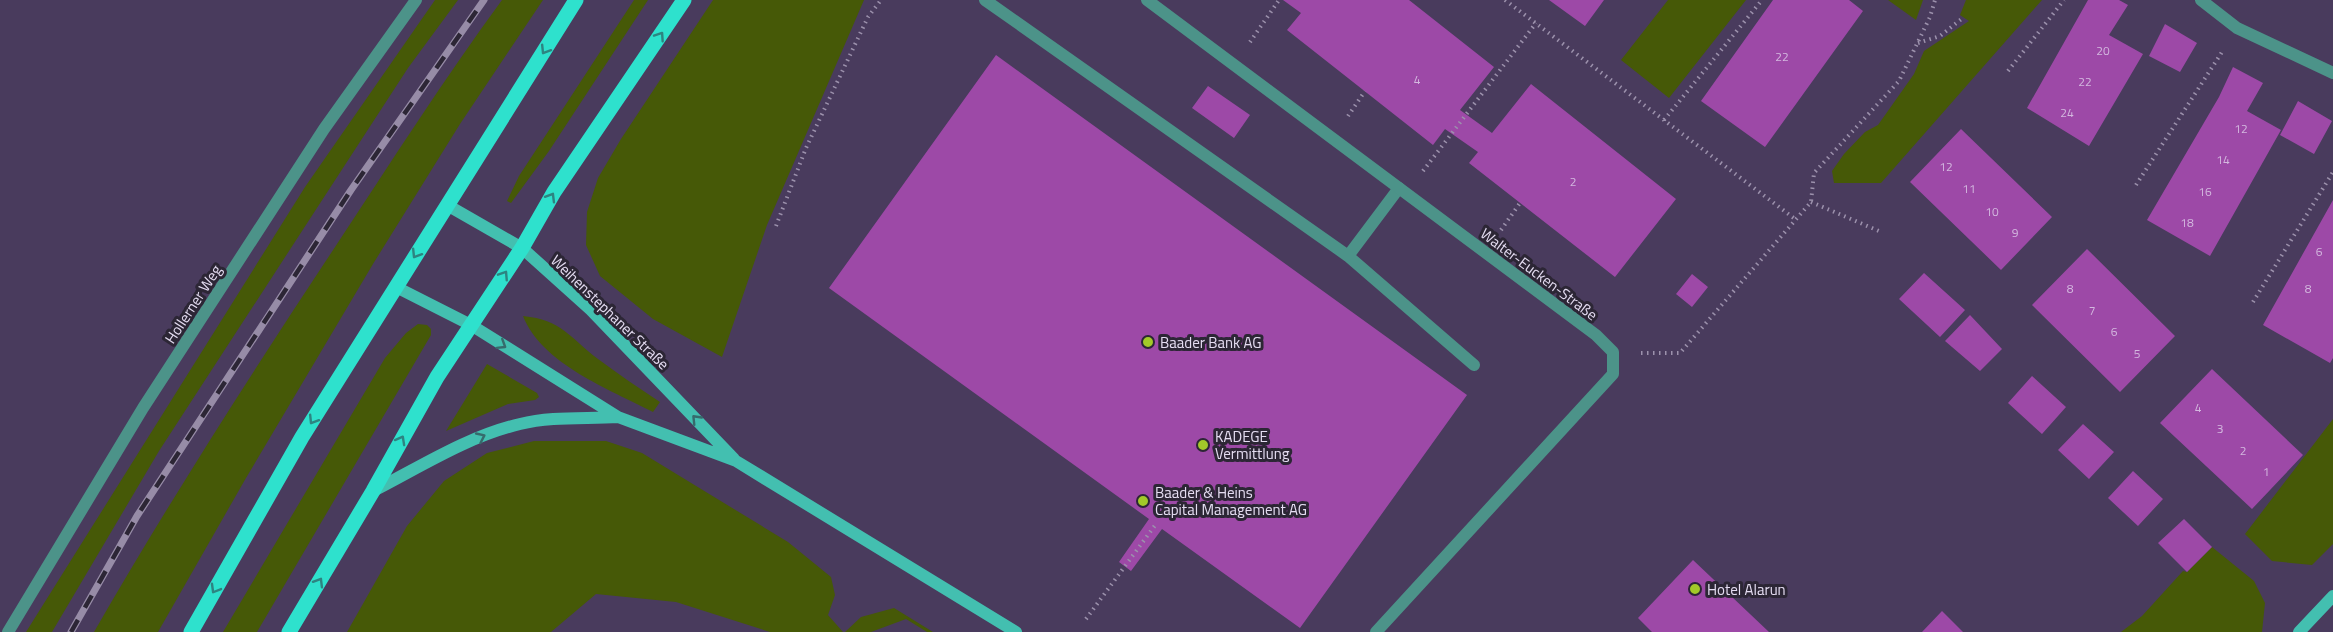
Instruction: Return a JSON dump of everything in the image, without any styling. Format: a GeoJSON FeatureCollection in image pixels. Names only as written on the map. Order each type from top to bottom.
{"type":"FeatureCollection","features":[{"type":"Feature","properties":{"kind":"main road"},"geometry":{"type":"LineString","coordinates":[[191,632],[302,437],[576,0]]}},
{"type":"Feature","properties":{"kind":"main road"},"geometry":{"type":"LineString","coordinates":[[289,632],[373,491],[437,377],[522,248],[554,192],[684,0]]}},
{"type":"Feature","properties":{"kind":"street","name":"Hollerner Weg"},"geometry":{"type":"LineString","coordinates":[[8,632],[143,408],[324,129],[416,0]]}},
{"type":"Feature","properties":{"kind":"street"},"geometry":{"type":"LineString","coordinates":[[985,0],[1348,256],[1474,364]]}},
{"type":"Feature","properties":{"kind":"street","name":"Walter-Eucken-Straße"},"geometry":{"type":"LineString","coordinates":[[1147,0],[1596,335],[1612,352]]}},
{"type":"Feature","properties":{"kind":"street"},"geometry":{"type":"LineString","coordinates":[[2201,0],[2237,28],[2333,73]]}},
{"type":"Feature","properties":{"kind":"street"},"geometry":{"type":"LineString","coordinates":[[1348,256],[1403,191]]}},
{"type":"Feature","properties":{"kind":"street","name":"Weihenstephaner Straße"},"geometry":{"type":"LineString","coordinates":[[447,205],[522,248],[591,310],[736,461]]}},
{"type":"Feature","properties":{"kind":"street","name":"Weihenstephaner Straße"},"geometry":{"type":"LineString","coordinates":[[396,287],[471,325],[618,417],[736,461],[1016,632]]}},
{"type":"Feature","properties":{"kind":"street"},"geometry":{"type":"LineString","coordinates":[[1376,632],[1613,374],[1612,352]]}},
{"type":"Feature","properties":{"kind":"street","name":"Weihenstephaner Straße"},"geometry":{"type":"LineString","coordinates":[[373,491],[487,433],[522,423],[550,419],[618,417]]}},
{"type":"Feature","properties":{"kind":"street"},"geometry":{"type":"LineString","coordinates":[[2299,632],[2333,596]]}},
{"type":"Feature","properties":{"kind":"path"},"geometry":{"type":"LineString","coordinates":[[776,226],[811,138],[868,17],[881,0]]}},
{"type":"Feature","properties":{"kind":"path"},"geometry":{"type":"LineString","coordinates":[[1234,65],[1279,0]]}},
{"type":"Feature","properties":{"kind":"path"},"geometry":{"type":"LineString","coordinates":[[1505,0],[1795,219]]}},
{"type":"Feature","properties":{"kind":"path"},"geometry":{"type":"LineString","coordinates":[[1664,120],[1762,0]]}},
{"type":"Feature","properties":{"kind":"path"},"geometry":{"type":"LineString","coordinates":[[1612,352],[1680,353],[1810,202],[1814,173],[1899,81],[1930,17],[1935,0]]}},
{"type":"Feature","properties":{"kind":"path"},"geometry":{"type":"LineString","coordinates":[[2008,71],[2064,0]]}},
{"type":"Feature","properties":{"kind":"path"},"geometry":{"type":"LineString","coordinates":[[1918,43],[1940,36],[1964,17]]}},
{"type":"Feature","properties":{"kind":"path"},"geometry":{"type":"LineString","coordinates":[[1403,191],[1536,23]]}},
{"type":"Feature","properties":{"kind":"path"},"geometry":{"type":"LineString","coordinates":[[2136,185],[2237,28]]}},
{"type":"Feature","properties":{"kind":"path"},"geometry":{"type":"LineString","coordinates":[[1361,97],[1365,91]]}},
{"type":"Feature","properties":{"kind":"path"},"geometry":{"type":"LineString","coordinates":[[2253,302],[2333,172]]}},
{"type":"Feature","properties":{"kind":"path"},"geometry":{"type":"LineString","coordinates":[[1810,202],[1879,231]]}},
{"type":"Feature","properties":{"kind":"path"},"geometry":{"type":"LineString","coordinates":[[1515,210],[1520,203]]}},
{"type":"Feature","properties":{"kind":"path"},"geometry":{"type":"LineString","coordinates":[[1086,620],[1156,524]]}},
{"type":"Feature","properties":{"kind":"green space"},"geometry":{"type":"Polygon","coordinates":[[[435,0],[458,0],[408,68],[159,451],[52,632],[26,632],[305,187],[435,0]]]}},
{"type":"Feature","properties":{"kind":"green space"},"geometry":{"type":"Polygon","coordinates":[[[502,0],[543,0],[460,124],[373,264],[158,632],[94,632],[182,485],[274,340],[418,121],[502,0]]]}},
{"type":"Feature","properties":{"kind":"green space"},"geometry":{"type":"Polygon","coordinates":[[[634,0],[648,0],[549,151],[511,203],[507,201],[519,176],[634,0]]]}},
{"type":"Feature","properties":{"kind":"green space"},"geometry":{"type":"Polygon","coordinates":[[[713,0],[864,0],[767,225],[722,357],[653,319],[600,276],[586,245],[587,212],[598,178],[621,139],[713,0]]]}},
{"type":"Feature","properties":{"kind":"green space"},"geometry":{"type":"Polygon","coordinates":[[[1668,0],[1746,0],[1669,98],[1621,60],[1668,0]]]}},
{"type":"Feature","properties":{"kind":"green space"},"geometry":{"type":"Polygon","coordinates":[[[1888,0],[1923,0],[1916,20],[1888,0]]]}},
{"type":"Feature","properties":{"kind":"green space"},"geometry":{"type":"Polygon","coordinates":[[[1966,0],[2042,0],[1881,183],[1834,183],[1832,171],[1844,154],[1865,132],[1878,125],[1914,74],[1924,51],[1969,21],[1960,15],[1966,0]]]}},
{"type":"Feature","properties":{"kind":"green space"},"geometry":{"type":"Polygon","coordinates":[[[523,316],[547,321],[564,331],[606,365],[660,402],[653,412],[579,373],[545,348],[532,333],[523,316]]]}},
{"type":"Feature","properties":{"kind":"green space"},"geometry":{"type":"Polygon","coordinates":[[[418,324],[427,325],[431,329],[431,335],[257,632],[223,632],[385,358],[406,333],[418,324]]]}},
{"type":"Feature","properties":{"kind":"green space"},"geometry":{"type":"Polygon","coordinates":[[[487,364],[537,393],[539,397],[535,400],[508,404],[446,431],[487,364]]]}},
{"type":"Feature","properties":{"kind":"green space"},"geometry":{"type":"Polygon","coordinates":[[[2333,419],[2333,544],[2312,565],[2272,561],[2245,534],[2333,419]]]}},
{"type":"Feature","properties":{"kind":"green space"},"geometry":{"type":"Polygon","coordinates":[[[534,441],[606,441],[642,453],[788,542],[831,577],[835,595],[828,615],[843,632],[770,632],[676,602],[596,594],[551,632],[347,632],[407,526],[444,481],[487,453],[534,441]]]}},
{"type":"Feature","properties":{"kind":"green space"},"geometry":{"type":"Polygon","coordinates":[[[2212,547],[2254,581],[2265,603],[2262,632],[2121,632],[2142,616],[2183,571],[2187,572],[2212,547]]]}},
{"type":"Feature","properties":{"kind":"green space"},"geometry":{"type":"Polygon","coordinates":[[[894,608],[933,632],[927,632],[906,619],[871,632],[845,632],[861,617],[894,608]]]}},
{"type":"Feature","properties":{"kind":"building"},"geometry":{"type":"Polygon","coordinates":[[[1283,0],[1409,0],[1494,67],[1460,110],[1492,133],[1531,84],[1676,199],[1615,277],[1469,163],[1478,152],[1445,129],[1433,145],[1287,30],[1301,13],[1283,0]]]}},
{"type":"Feature","properties":{"kind":"building"},"geometry":{"type":"Polygon","coordinates":[[[1549,0],[1604,0],[1585,26],[1549,0]]]}},
{"type":"Feature","properties":{"kind":"building"},"geometry":{"type":"Polygon","coordinates":[[[1773,0],[1849,0],[1863,11],[1765,147],[1701,101],[1773,0]]]}},
{"type":"Feature","properties":{"kind":"building"},"geometry":{"type":"Polygon","coordinates":[[[2088,0],[2119,0],[2128,5],[2109,35],[2143,54],[2089,146],[2027,108],[2088,0]]]}},
{"type":"Feature","properties":{"kind":"building"},"geometry":{"type":"Polygon","coordinates":[[[2165,24],[2197,43],[2180,72],[2149,56],[2165,24]]]}},
{"type":"Feature","properties":{"kind":"building","name":"Baader Bank AG"},"geometry":{"type":"Polygon","coordinates":[[[996,55],[1467,395],[1300,628],[1162,529],[1131,571],[1119,562],[1149,519],[829,288],[996,55]]]}},
{"type":"Feature","properties":{"kind":"building"},"geometry":{"type":"Polygon","coordinates":[[[2233,67],[2263,83],[2247,111],[2281,130],[2210,256],[2147,220],[2219,97],[2233,67]]]}},
{"type":"Feature","properties":{"kind":"building"},"geometry":{"type":"Polygon","coordinates":[[[1208,86],[1250,115],[1234,138],[1192,108],[1208,86]]]}},
{"type":"Feature","properties":{"kind":"building"},"geometry":{"type":"Polygon","coordinates":[[[2298,101],[2332,121],[2314,154],[2280,135],[2298,101]]]}},
{"type":"Feature","properties":{"kind":"building"},"geometry":{"type":"Polygon","coordinates":[[[1961,129],[2052,217],[2001,270],[1910,182],[1961,129]]]}},
{"type":"Feature","properties":{"kind":"building"},"geometry":{"type":"Polygon","coordinates":[[[2333,200],[2333,358],[2330,363],[2263,325],[2333,200]]]}},
{"type":"Feature","properties":{"kind":"building"},"geometry":{"type":"Polygon","coordinates":[[[2087,249],[2175,336],[2120,392],[2032,305],[2087,249]]]}},
{"type":"Feature","properties":{"kind":"building"},"geometry":{"type":"Polygon","coordinates":[[[1924,273],[1965,310],[1940,337],[1899,299],[1924,273]]]}},
{"type":"Feature","properties":{"kind":"building"},"geometry":{"type":"Polygon","coordinates":[[[1692,274],[1708,287],[1692,307],[1676,294],[1692,274]]]}},
{"type":"Feature","properties":{"kind":"building"},"geometry":{"type":"Polygon","coordinates":[[[1970,315],[2002,349],[1980,371],[1945,341],[1970,315]]]}},
{"type":"Feature","properties":{"kind":"building"},"geometry":{"type":"Polygon","coordinates":[[[2212,369],[2303,455],[2252,509],[2160,423],[2212,369]]]}},
{"type":"Feature","properties":{"kind":"building"},"geometry":{"type":"Polygon","coordinates":[[[2032,376],[2066,407],[2042,434],[2008,403],[2032,376]]]}},
{"type":"Feature","properties":{"kind":"building"},"geometry":{"type":"Polygon","coordinates":[[[2083,424],[2114,452],[2089,479],[2058,450],[2083,424]]]}},
{"type":"Feature","properties":{"kind":"building"},"geometry":{"type":"Polygon","coordinates":[[[2133,471],[2163,499],[2138,526],[2108,498],[2133,471]]]}},
{"type":"Feature","properties":{"kind":"building"},"geometry":{"type":"Polygon","coordinates":[[[2184,519],[2212,547],[2187,572],[2158,543],[2184,519]]]}},
{"type":"Feature","properties":{"kind":"building","name":"Hotel Alarun"},"geometry":{"type":"Polygon","coordinates":[[[1693,560],[1769,632],[1652,632],[1638,618],[1693,560]]]}},
{"type":"Feature","properties":{"kind":"building"},"geometry":{"type":"Polygon","coordinates":[[[1942,611],[1963,632],[1922,632],[1942,611]]]}},
{"type":"Feature","properties":{"kind":"railway"},"geometry":{"type":"LineString","coordinates":[[71,632],[137,516],[351,190],[484,0]]}},
{"type":"Feature","properties":{"kind":"place","name":"Baader Bank AG"},"geometry":{"type":"Point","coordinates":[1148,342]}},
{"type":"Feature","properties":{"kind":"place","name":"KADEGE Vermittlung"},"geometry":{"type":"Point","coordinates":[1203,445]}},
{"type":"Feature","properties":{"kind":"place","name":"Baader & Heins Capital Management AG"},"geometry":{"type":"Point","coordinates":[1143,501]}},
{"type":"Feature","properties":{"kind":"place","name":"Hotel Alarun"},"geometry":{"type":"Point","coordinates":[1695,589]}}]}
